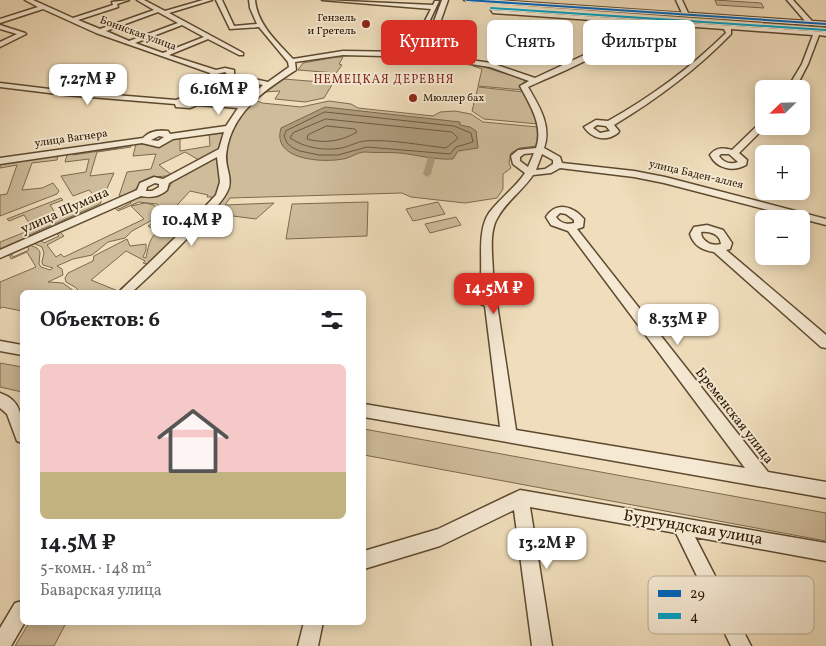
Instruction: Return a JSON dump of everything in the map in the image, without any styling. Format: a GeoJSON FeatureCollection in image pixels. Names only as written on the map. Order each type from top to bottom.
{"type":"FeatureCollection","features":[{"type":"Feature","properties":{"kind":"street","name":"Боннская улица"},"geometry":{"type":"LineString","coordinates":[[28,0],[98,32],[163,55],[215,72],[227,70],[231,72],[229,76],[268,84]]}},
{"type":"Feature","properties":{"kind":"street"},"geometry":{"type":"LineString","coordinates":[[71,20],[116,6],[114,3],[126,0]]}},
{"type":"Feature","properties":{"kind":"street"},"geometry":{"type":"LineString","coordinates":[[140,0],[241,54]]}},
{"type":"Feature","properties":{"kind":"street"},"geometry":{"type":"LineString","coordinates":[[182,0],[202,2]]}},
{"type":"Feature","properties":{"kind":"street"},"geometry":{"type":"LineString","coordinates":[[98,32],[209,0]]}},
{"type":"Feature","properties":{"kind":"street"},"geometry":{"type":"LineString","coordinates":[[220,0],[232,28],[261,25]]}},
{"type":"Feature","properties":{"kind":"street"},"geometry":{"type":"LineString","coordinates":[[127,290],[186,234],[222,193],[225,182],[223,150],[242,106],[268,84],[293,68],[291,61],[261,25],[252,5],[252,0]]}},
{"type":"Feature","properties":{"kind":"street"},"geometry":{"type":"LineString","coordinates":[[325,0],[434,7]]}},
{"type":"Feature","properties":{"kind":"street"},"geometry":{"type":"LineString","coordinates":[[428,20],[438,0]]}},
{"type":"Feature","properties":{"kind":"street"},"geometry":{"type":"LineString","coordinates":[[437,20],[445,0]]}},
{"type":"Feature","properties":{"kind":"street"},"geometry":{"type":"LineString","coordinates":[[469,0],[826,24]]}},
{"type":"Feature","properties":{"kind":"street"},"geometry":{"type":"LineString","coordinates":[[679,0],[686,14]]}},
{"type":"Feature","properties":{"kind":"street"},"geometry":{"type":"LineString","coordinates":[[790,0],[810,23]]}},
{"type":"Feature","properties":{"kind":"street"},"geometry":{"type":"LineString","coordinates":[[0,21],[42,6]]}},
{"type":"Feature","properties":{"kind":"street"},"geometry":{"type":"LineString","coordinates":[[493,11],[624,20]]}},
{"type":"Feature","properties":{"kind":"street"},"geometry":{"type":"LineString","coordinates":[[129,43],[182,23]]}},
{"type":"Feature","properties":{"kind":"street"},"geometry":{"type":"LineString","coordinates":[[695,25],[826,34]]}},
{"type":"Feature","properties":{"kind":"street"},"geometry":{"type":"LineString","coordinates":[[0,27],[23,34],[0,45]]}},
{"type":"Feature","properties":{"kind":"street"},"geometry":{"type":"LineString","coordinates":[[609,124],[665,90],[703,60],[729,32],[727,27]]}},
{"type":"Feature","properties":{"kind":"street"},"geometry":{"type":"LineString","coordinates":[[796,80],[805,64],[817,34]]}},
{"type":"Feature","properties":{"kind":"street"},"geometry":{"type":"LineString","coordinates":[[163,55],[208,37]]}},
{"type":"Feature","properties":{"kind":"street"},"geometry":{"type":"LineString","coordinates":[[291,61],[344,54],[381,54]]}},
{"type":"Feature","properties":{"kind":"street"},"geometry":{"type":"LineString","coordinates":[[487,278],[488,228],[493,215],[522,185],[531,171],[543,140],[540,116],[524,86],[583,58]]}},
{"type":"Feature","properties":{"kind":"street"},"geometry":{"type":"LineString","coordinates":[[477,63],[491,65],[535,81]]}},
{"type":"Feature","properties":{"kind":"street"},"geometry":{"type":"LineString","coordinates":[[0,85],[66,93],[178,102],[192,97],[197,98],[198,103],[242,106]]}},
{"type":"Feature","properties":{"kind":"street","name":"улица Вагнера"},"geometry":{"type":"LineString","coordinates":[[0,161],[146,140],[151,135],[158,133],[165,133],[169,137],[231,128]]}},
{"type":"Feature","properties":{"kind":"street"},"geometry":{"type":"LineString","coordinates":[[734,153],[755,133]]}},
{"type":"Feature","properties":{"kind":"street","name":"улица Шумана"},"geometry":{"type":"LineString","coordinates":[[0,254],[141,192],[141,187],[150,181],[164,182],[223,150]]}},
{"type":"Feature","properties":{"kind":"street"},"geometry":{"type":"LineString","coordinates":[[531,171],[518,165],[515,156],[525,150],[539,150],[554,156],[558,160],[558,165]]}},
{"type":"Feature","properties":{"kind":"street","name":"улица Баден-аллея"},"geometry":{"type":"LineString","coordinates":[[531,171],[546,172],[558,165],[657,179],[826,222]]}},
{"type":"Feature","properties":{"kind":"street","name":"Бременская улица"},"geometry":{"type":"LineString","coordinates":[[572,228],[763,479]]}},
{"type":"Feature","properties":{"kind":"street"},"geometry":{"type":"LineString","coordinates":[[718,249],[826,343]]}},
{"type":"Feature","properties":{"kind":"street"},"geometry":{"type":"LineString","coordinates":[[487,278],[501,284],[504,292],[500,298],[491,302],[478,299],[471,290],[475,281],[487,278]]}},
{"type":"Feature","properties":{"kind":"street"},"geometry":{"type":"LineString","coordinates":[[491,302],[509,436]]}},
{"type":"Feature","properties":{"kind":"street"},"geometry":{"type":"LineString","coordinates":[[0,346],[20,350]]}},
{"type":"Feature","properties":{"kind":"street"},"geometry":{"type":"LineString","coordinates":[[3,405],[13,410],[20,430]]}},
{"type":"Feature","properties":{"kind":"street"},"geometry":{"type":"LineString","coordinates":[[366,411],[826,490]]}},
{"type":"Feature","properties":{"kind":"street"},"geometry":{"type":"LineString","coordinates":[[366,559],[440,537],[520,498],[542,646]]}},
{"type":"Feature","properties":{"kind":"street","name":"Бургундская улица"},"geometry":{"type":"LineString","coordinates":[[520,498],[826,552]]}},
{"type":"Feature","properties":{"kind":"street"},"geometry":{"type":"LineString","coordinates":[[682,526],[707,576]]}},
{"type":"Feature","properties":{"kind":"street"},"geometry":{"type":"LineString","coordinates":[[0,646],[20,613]]}},
{"type":"Feature","properties":{"kind":"street"},"geometry":{"type":"LineString","coordinates":[[308,646],[313,625]]}},
{"type":"Feature","properties":{"kind":"street"},"geometry":{"type":"LineString","coordinates":[[735,634],[741,646]]}},
{"type":"Feature","properties":{"kind":"shaded area"},"geometry":{"type":"Polygon","coordinates":[[[715,0],[761,3],[764,8],[717,5],[715,0]]]}},
{"type":"Feature","properties":{"kind":"shaded area"},"geometry":{"type":"Polygon","coordinates":[[[763,22],[826,27],[826,32],[767,28],[763,22]]]}},
{"type":"Feature","properties":{"kind":"shaded area"},"geometry":{"type":"Polygon","coordinates":[[[343,57],[339,64],[342,65],[336,73],[298,70],[303,63],[343,57]]]}},
{"type":"Feature","properties":{"kind":"shaded area"},"geometry":{"type":"Polygon","coordinates":[[[477,65],[526,80],[521,85],[523,90],[478,86],[482,69],[473,66],[477,65]]]}},
{"type":"Feature","properties":{"kind":"shaded area"},"geometry":{"type":"Polygon","coordinates":[[[284,79],[333,83],[324,98],[305,102],[275,99],[280,91],[265,92],[284,79]]]}},
{"type":"Feature","properties":{"kind":"shaded area"},"geometry":{"type":"Polygon","coordinates":[[[478,87],[524,92],[535,112],[538,124],[484,119],[472,111],[478,87]]]}},
{"type":"Feature","properties":{"kind":"shaded area"},"geometry":{"type":"Polygon","coordinates":[[[255,100],[262,103],[301,107],[329,101],[351,104],[358,108],[433,116],[440,112],[455,111],[471,114],[483,122],[538,127],[537,146],[520,148],[511,153],[509,163],[511,168],[503,174],[503,189],[497,198],[465,203],[411,197],[402,193],[230,198],[225,205],[274,203],[256,219],[210,213],[229,188],[227,148],[231,133],[244,111],[255,100]]]}},
{"type":"Feature","properties":{"kind":"shaded area"},"geometry":{"type":"Polygon","coordinates":[[[225,131],[220,149],[199,160],[185,152],[159,165],[172,175],[145,180],[129,195],[119,196],[127,172],[151,169],[156,154],[133,156],[136,144],[157,146],[180,136],[180,151],[210,146],[209,132],[225,131]]]}},
{"type":"Feature","properties":{"kind":"shaded area"},"geometry":{"type":"Polygon","coordinates":[[[131,144],[131,147],[97,152],[90,176],[114,173],[100,204],[27,236],[29,240],[0,250],[0,242],[33,229],[24,215],[9,221],[7,219],[61,198],[63,200],[50,205],[58,217],[99,201],[89,190],[73,196],[61,176],[86,172],[89,159],[65,162],[67,155],[73,152],[73,155],[119,148],[120,145],[131,144]]]}},
{"type":"Feature","properties":{"kind":"shaded area"},"geometry":{"type":"Polygon","coordinates":[[[58,155],[57,160],[32,163],[22,190],[42,188],[53,183],[59,191],[57,194],[0,216],[0,195],[7,194],[17,165],[0,168],[0,163],[58,155]]]}},
{"type":"Feature","properties":{"kind":"shaded area"},"geometry":{"type":"Polygon","coordinates":[[[214,157],[218,157],[222,187],[212,202],[210,201],[212,197],[207,197],[208,195],[190,191],[169,214],[194,218],[204,210],[146,271],[142,269],[147,264],[143,263],[145,261],[126,251],[91,280],[116,290],[78,290],[66,282],[65,278],[68,273],[93,261],[94,256],[127,239],[130,246],[146,244],[143,257],[146,258],[151,240],[163,228],[157,231],[148,226],[158,219],[162,212],[157,204],[139,202],[118,211],[114,207],[116,206],[119,209],[131,203],[128,200],[163,194],[175,179],[214,157]]]}},
{"type":"Feature","properties":{"kind":"shaded area"},"geometry":{"type":"Polygon","coordinates":[[[368,202],[367,236],[286,239],[292,204],[368,202]]]}},
{"type":"Feature","properties":{"kind":"shaded area"},"geometry":{"type":"Polygon","coordinates":[[[438,202],[445,214],[413,221],[406,209],[438,202]]]}},
{"type":"Feature","properties":{"kind":"shaded area"},"geometry":{"type":"Polygon","coordinates":[[[145,203],[154,205],[158,213],[154,219],[132,231],[125,238],[108,242],[92,255],[73,259],[57,266],[62,269],[63,275],[48,282],[63,283],[72,290],[20,290],[20,311],[2,307],[0,309],[0,282],[36,267],[27,252],[11,259],[9,254],[11,253],[13,257],[29,250],[27,246],[30,245],[37,248],[40,252],[39,264],[41,267],[50,270],[53,268],[43,265],[44,253],[42,247],[33,243],[41,240],[44,243],[59,236],[56,233],[59,231],[64,236],[47,245],[56,257],[61,254],[64,257],[144,219],[131,206],[145,203]]]}},
{"type":"Feature","properties":{"kind":"shaded area"},"geometry":{"type":"Polygon","coordinates":[[[456,217],[461,225],[430,233],[425,224],[456,217]]]}},
{"type":"Feature","properties":{"kind":"shaded area"},"geometry":{"type":"Polygon","coordinates":[[[130,280],[133,281],[123,290],[119,290],[130,280]]]}},
{"type":"Feature","properties":{"kind":"shaded area"},"geometry":{"type":"Polygon","coordinates":[[[0,363],[20,367],[20,392],[0,387],[0,363]]]}},
{"type":"Feature","properties":{"kind":"shaded area"},"geometry":{"type":"Polygon","coordinates":[[[366,429],[826,513],[826,541],[366,455],[366,429]]]}},
{"type":"Feature","properties":{"kind":"shaded area"},"geometry":{"type":"Polygon","coordinates":[[[28,625],[65,625],[54,646],[15,646],[28,625]]]}},
{"type":"Feature","properties":{"kind":"water"},"geometry":{"type":"Polygon","coordinates":[[[325,107],[460,122],[460,125],[470,127],[476,131],[478,148],[458,151],[453,159],[400,153],[365,152],[343,159],[323,160],[300,157],[284,147],[280,139],[281,128],[325,107]]]}},
{"type":"Feature","properties":{"kind":"waterway"},"geometry":{"type":"LineString","coordinates":[[427,174],[431,159]]}},
{"type":"Feature","properties":{"kind":"transit line","name":"29"},"geometry":{"type":"LineString","coordinates":[[467,0],[826,24]]}},
{"type":"Feature","properties":{"kind":"transit line","name":"4"},"geometry":{"type":"LineString","coordinates":[[491,8],[826,30]]}},
{"type":"Feature","properties":{"kind":"place","name":"Гензель и Гретель"},"geometry":{"type":"Point","coordinates":[366,24]}},
{"type":"Feature","properties":{"kind":"place","name":"Мюллер бах"},"geometry":{"type":"Point","coordinates":[413,98]}},
{"type":"Feature","properties":{"kind":"district","name":"НЕМЕЦКАЯ ДЕРЕВНЯ"},"geometry":{"type":"Point","coordinates":[384,80]}}]}
